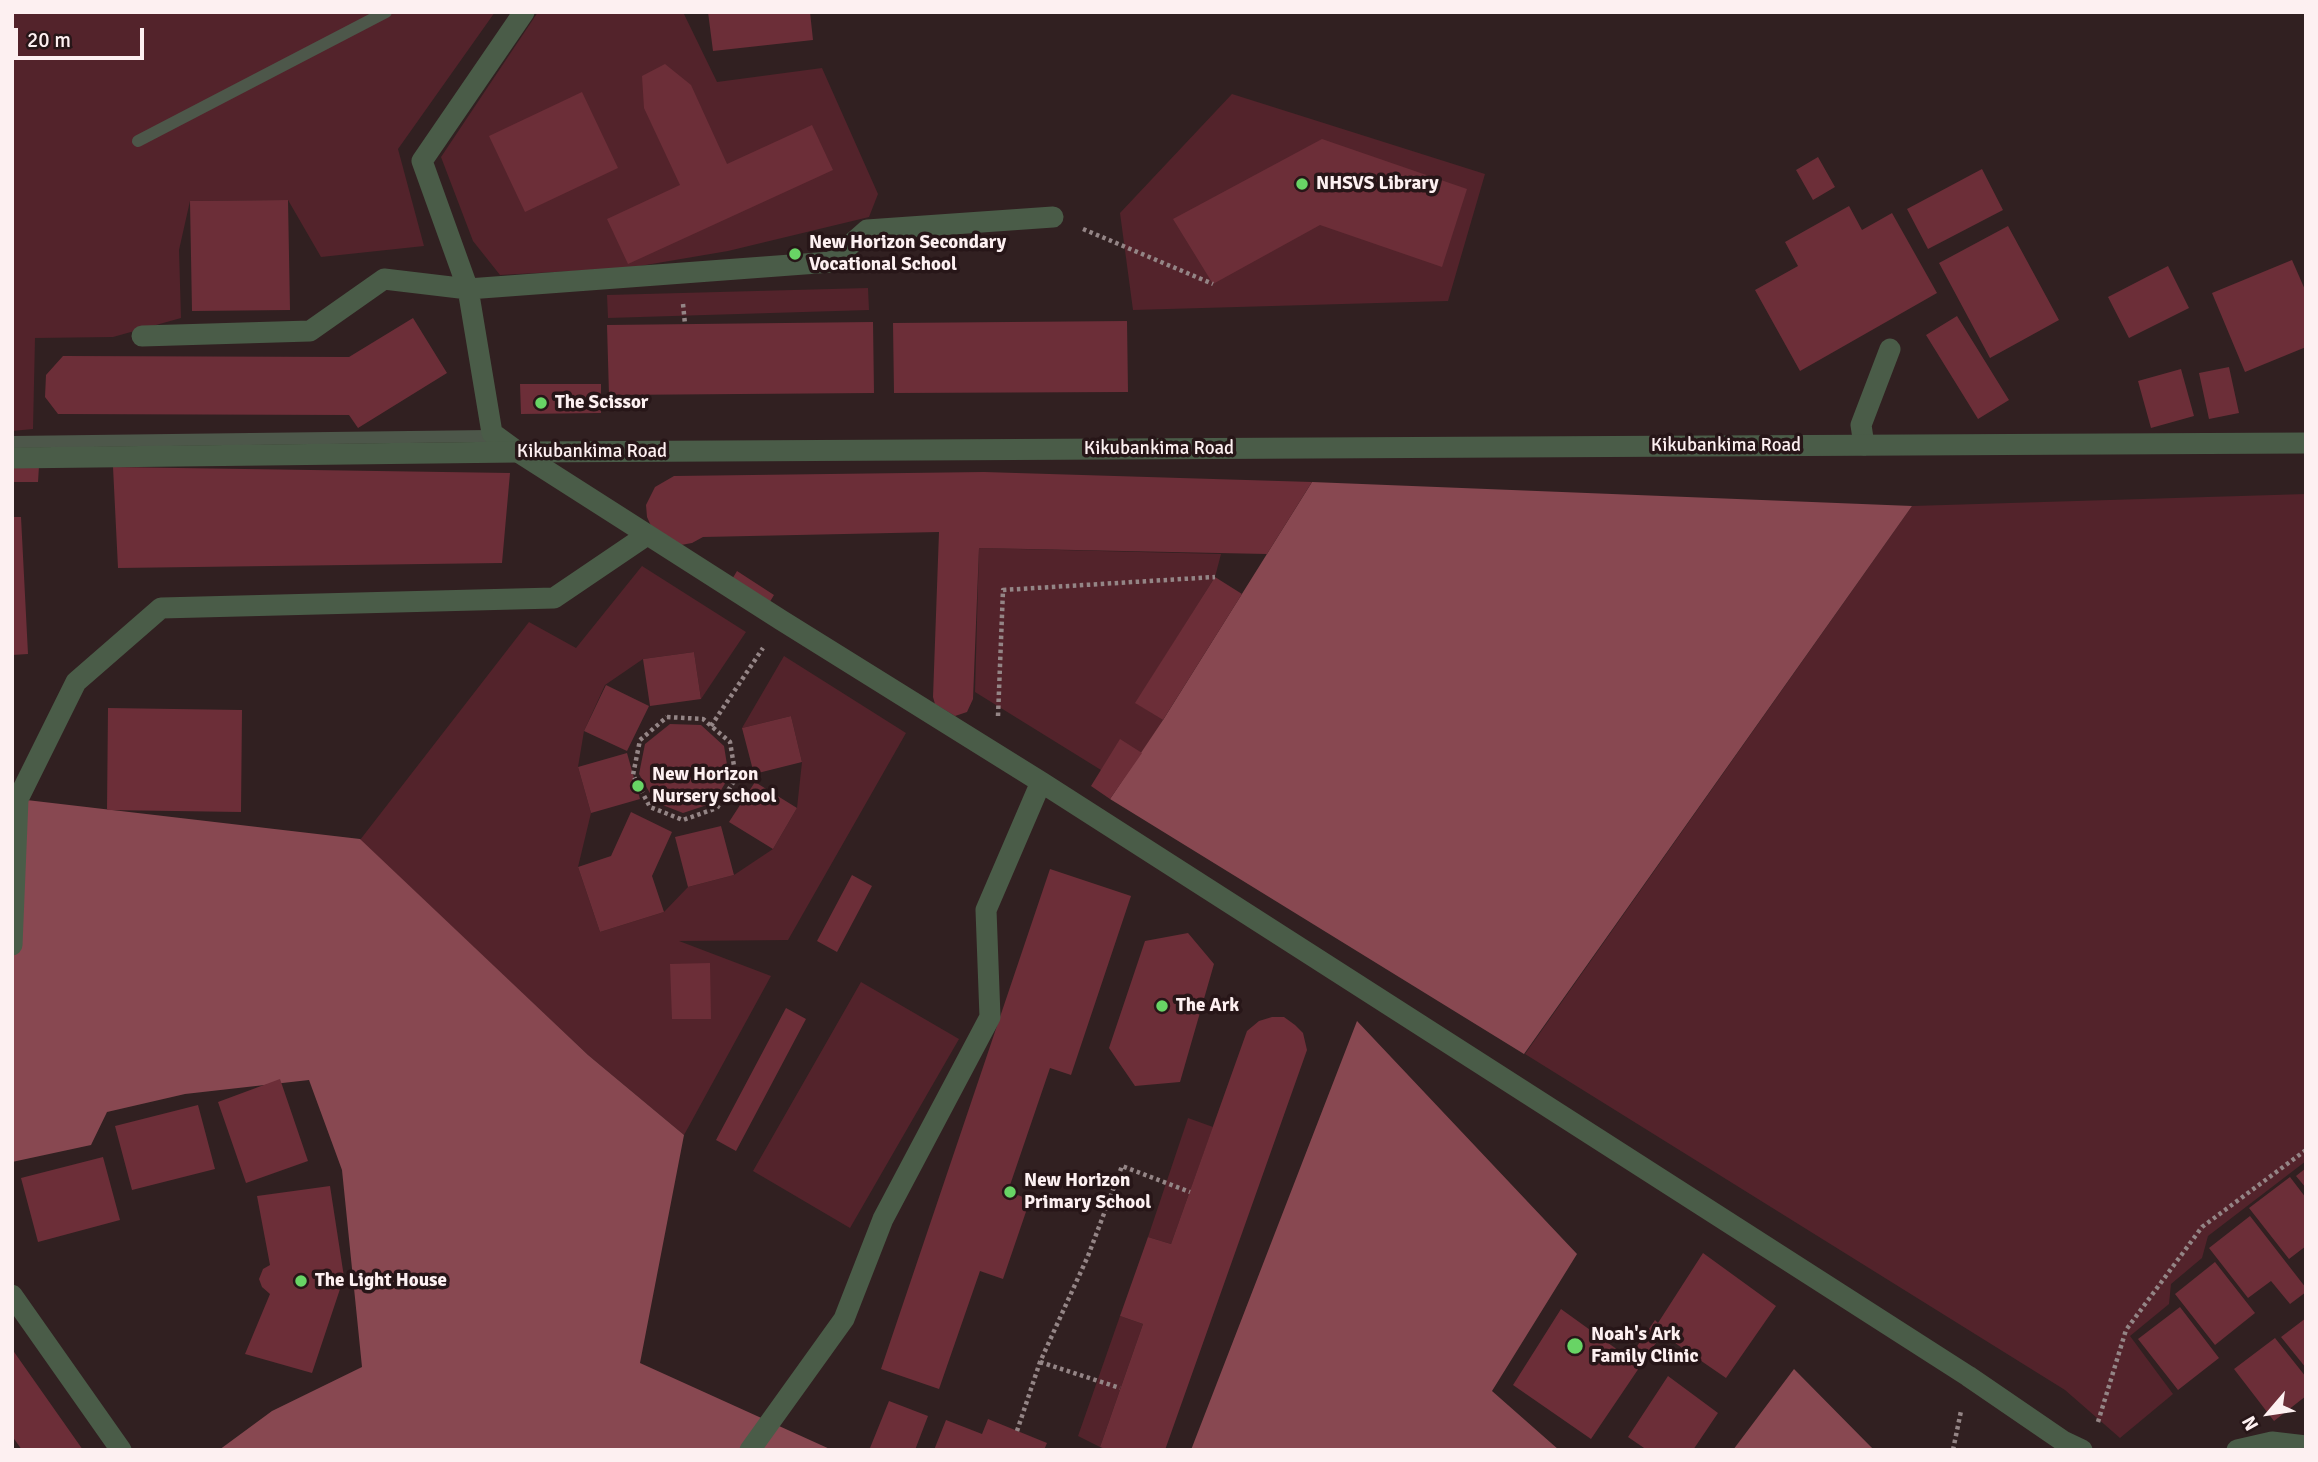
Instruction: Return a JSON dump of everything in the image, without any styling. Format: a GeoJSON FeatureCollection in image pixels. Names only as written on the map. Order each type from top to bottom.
{"type":"FeatureCollection","features":[{"type":"Feature","properties":{"kind":"street"},"geometry":{"type":"LineString","coordinates":[[524,12],[422,161],[468,289],[492,433],[647,535],[1041,782],[1968,1376],[2063,1445],[2082,1450]]}},
{"type":"Feature","properties":{"kind":"street"},"geometry":{"type":"LineString","coordinates":[[142,336],[310,331],[384,279],[468,289],[831,262],[867,230],[1053,217]]}},
{"type":"Feature","properties":{"kind":"street"},"geometry":{"type":"LineString","coordinates":[[1864,445],[1861,425],[1890,349]]}},
{"type":"Feature","properties":{"kind":"street","name":"Kikubankima Road"},"geometry":{"type":"LineString","coordinates":[[12,458],[518,452],[2306,443]]}},
{"type":"Feature","properties":{"kind":"street"},"geometry":{"type":"LineString","coordinates":[[12,945],[18,799],[76,682],[161,608],[554,598],[647,535]]}},
{"type":"Feature","properties":{"kind":"street"},"geometry":{"type":"LineString","coordinates":[[750,1450],[845,1320],[883,1219],[990,1017],[986,910],[1041,782]]}},
{"type":"Feature","properties":{"kind":"street"},"geometry":{"type":"LineString","coordinates":[[12,1295],[121,1450]]}},
{"type":"Feature","properties":{"kind":"street"},"geometry":{"type":"LineString","coordinates":[[2237,1450],[2272,1442],[2306,1446]]}},
{"type":"Feature","properties":{"kind":"path"},"geometry":{"type":"LineString","coordinates":[[1053,217],[1213,284]]}},
{"type":"Feature","properties":{"kind":"path"},"geometry":{"type":"LineString","coordinates":[[996,754],[1003,590],[1215,577]]}},
{"type":"Feature","properties":{"kind":"path"},"geometry":{"type":"LineString","coordinates":[[711,726],[766,644]]}},
{"type":"Feature","properties":{"kind":"path"},"geometry":{"type":"LineString","coordinates":[[667,717],[703,719],[711,726],[730,743],[736,778],[717,808],[683,820],[650,807],[633,775],[640,740],[667,717]]}},
{"type":"Feature","properties":{"kind":"path"},"geometry":{"type":"LineString","coordinates":[[2098,1423],[2126,1330],[2202,1227],[2306,1150]]}},
{"type":"Feature","properties":{"kind":"path"},"geometry":{"type":"LineString","coordinates":[[1017,1431],[1040,1362],[1088,1256],[1122,1166],[1189,1192]]}},
{"type":"Feature","properties":{"kind":"path"},"geometry":{"type":"LineString","coordinates":[[1040,1362],[1120,1388]]}},
{"type":"Feature","properties":{"kind":"shaded area"},"geometry":{"type":"Polygon","coordinates":[[[12,12],[495,12],[398,149],[424,246],[321,257],[288,200],[190,201],[179,250],[181,318],[113,337],[35,338],[33,429],[12,431],[12,12]]]}},
{"type":"Feature","properties":{"kind":"shaded area"},"geometry":{"type":"Polygon","coordinates":[[[538,12],[683,12],[717,82],[822,68],[878,194],[869,217],[728,251],[628,268],[500,275],[473,241],[441,157],[538,12]]]}},
{"type":"Feature","properties":{"kind":"shaded area"},"geometry":{"type":"Polygon","coordinates":[[[1232,94],[1485,174],[1448,301],[1133,310],[1120,213],[1232,94]]]}},
{"type":"Feature","properties":{"kind":"shaded area"},"geometry":{"type":"Polygon","coordinates":[[[868,288],[869,310],[608,318],[607,295],[868,288]]]}},
{"type":"Feature","properties":{"kind":"shaded area"},"geometry":{"type":"Polygon","coordinates":[[[1312,482],[1912,506],[1524,1054],[1110,799],[1163,720],[1312,482]]]}},
{"type":"Feature","properties":{"kind":"shaded area"},"geometry":{"type":"Polygon","coordinates":[[[2306,494],[2306,1161],[2208,1236],[2202,1258],[2171,1284],[2169,1304],[2130,1336],[2173,1394],[2120,1438],[2065,1390],[1525,1054],[1912,506],[2306,494]]]}},
{"type":"Feature","properties":{"kind":"shaded area"},"geometry":{"type":"Polygon","coordinates":[[[979,548],[1221,554],[1215,577],[1136,703],[1163,720],[1122,783],[975,692],[979,548]]]}},
{"type":"Feature","properties":{"kind":"shaded area","name":"New Horizon Nursery school"},"geometry":{"type":"Polygon","coordinates":[[[642,566],[746,632],[701,699],[694,652],[643,659],[605,685],[584,731],[578,767],[591,813],[578,867],[600,932],[664,912],[688,887],[734,875],[773,849],[797,808],[802,762],[791,716],[742,728],[784,656],[906,733],[788,940],[679,941],[771,976],[684,1135],[588,1055],[360,840],[529,622],[576,648],[642,566]]]}},
{"type":"Feature","properties":{"kind":"shaded area"},"geometry":{"type":"Polygon","coordinates":[[[18,799],[360,839],[588,1055],[684,1135],[640,1363],[832,1450],[219,1450],[272,1411],[362,1367],[342,1170],[309,1080],[185,1094],[107,1112],[91,1145],[12,1162],[12,945],[18,799]]]}},
{"type":"Feature","properties":{"kind":"shaded area"},"geometry":{"type":"Polygon","coordinates":[[[861,982],[959,1039],[850,1228],[753,1171],[861,982]]]}},
{"type":"Feature","properties":{"kind":"shaded area"},"geometry":{"type":"Polygon","coordinates":[[[1357,1021],[1577,1254],[1492,1391],[1559,1450],[1191,1450],[1357,1021]]]}},
{"type":"Feature","properties":{"kind":"shaded area"},"geometry":{"type":"Polygon","coordinates":[[[1188,1118],[1213,1127],[1171,1244],[1148,1237],[1188,1118]]]}},
{"type":"Feature","properties":{"kind":"shaded area"},"geometry":{"type":"Polygon","coordinates":[[[1120,1316],[1143,1324],[1100,1447],[1078,1436],[1120,1316]]]}},
{"type":"Feature","properties":{"kind":"shaded area"},"geometry":{"type":"Polygon","coordinates":[[[1794,1369],[1874,1450],[1733,1450],[1794,1369]]]}},
{"type":"Feature","properties":{"kind":"building"},"geometry":{"type":"Polygon","coordinates":[[[708,12],[810,12],[813,40],[713,51],[708,12]]]}},
{"type":"Feature","properties":{"kind":"building"},"geometry":{"type":"Polygon","coordinates":[[[665,64],[691,85],[727,164],[812,125],[833,170],[628,264],[607,219],[680,185],[644,108],[642,76],[665,64]]]}},
{"type":"Feature","properties":{"kind":"building"},"geometry":{"type":"Polygon","coordinates":[[[582,92],[618,168],[525,212],[489,136],[582,92]]]}},
{"type":"Feature","properties":{"kind":"building"},"geometry":{"type":"Polygon","coordinates":[[[1322,139],[1467,189],[1442,267],[1320,225],[1213,284],[1173,219],[1322,139]]]}},
{"type":"Feature","properties":{"kind":"building"},"geometry":{"type":"Polygon","coordinates":[[[1818,157],[1835,187],[1813,200],[1796,170],[1818,157]]]}},
{"type":"Feature","properties":{"kind":"building"},"geometry":{"type":"Polygon","coordinates":[[[1982,169],[2003,210],[1928,249],[1907,209],[1982,169]]]}},
{"type":"Feature","properties":{"kind":"building"},"geometry":{"type":"Polygon","coordinates":[[[288,200],[290,310],[192,311],[190,201],[288,200]]]}},
{"type":"Feature","properties":{"kind":"building"},"geometry":{"type":"Polygon","coordinates":[[[1849,206],[1862,230],[1892,213],[1937,293],[1800,371],[1755,290],[1798,266],[1785,242],[1849,206]]]}},
{"type":"Feature","properties":{"kind":"building"},"geometry":{"type":"Polygon","coordinates":[[[2008,226],[2059,320],[1990,358],[1939,263],[2008,226]]]}},
{"type":"Feature","properties":{"kind":"building"},"geometry":{"type":"Polygon","coordinates":[[[2292,260],[2306,292],[2306,347],[2245,372],[2212,293],[2292,260]]]}},
{"type":"Feature","properties":{"kind":"building"},"geometry":{"type":"Polygon","coordinates":[[[2168,266],[2189,308],[2129,338],[2108,297],[2168,266]]]}},
{"type":"Feature","properties":{"kind":"building"},"geometry":{"type":"Polygon","coordinates":[[[1957,316],[2009,400],[1978,419],[1926,335],[1957,316]]]}},
{"type":"Feature","properties":{"kind":"building"},"geometry":{"type":"Polygon","coordinates":[[[413,318],[447,373],[358,428],[349,415],[58,414],[45,397],[46,375],[63,356],[349,357],[413,318]]]}},
{"type":"Feature","properties":{"kind":"building"},"geometry":{"type":"Polygon","coordinates":[[[1127,321],[1128,392],[894,393],[893,323],[1127,321]]]}},
{"type":"Feature","properties":{"kind":"building"},"geometry":{"type":"Polygon","coordinates":[[[873,322],[874,393],[609,395],[607,325],[873,322]]]}},
{"type":"Feature","properties":{"kind":"building"},"geometry":{"type":"Polygon","coordinates":[[[2229,367],[2239,413],[2209,419],[2199,373],[2229,367]]]}},
{"type":"Feature","properties":{"kind":"building"},"geometry":{"type":"Polygon","coordinates":[[[2181,369],[2194,416],[2151,428],[2138,381],[2181,369]]]}},
{"type":"Feature","properties":{"kind":"building"},"geometry":{"type":"Polygon","coordinates":[[[520,384],[601,384],[601,413],[521,414],[520,384]]]}},
{"type":"Feature","properties":{"kind":"building"},"geometry":{"type":"Polygon","coordinates":[[[12,465],[39,466],[38,482],[12,482],[12,465]]]}},
{"type":"Feature","properties":{"kind":"building"},"geometry":{"type":"Polygon","coordinates":[[[113,467],[510,473],[502,563],[118,568],[113,467]]]}},
{"type":"Feature","properties":{"kind":"building"},"geometry":{"type":"Polygon","coordinates":[[[984,472],[1312,482],[1267,554],[979,548],[973,699],[967,712],[955,716],[935,704],[933,697],[939,532],[703,537],[681,545],[652,528],[647,517],[646,505],[655,487],[674,476],[984,472]]]}},
{"type":"Feature","properties":{"kind":"building"},"geometry":{"type":"Polygon","coordinates":[[[12,517],[21,517],[28,654],[12,655],[12,517]]]}},
{"type":"Feature","properties":{"kind":"building"},"geometry":{"type":"Polygon","coordinates":[[[737,571],[774,595],[768,605],[731,581],[737,571]]]}},
{"type":"Feature","properties":{"kind":"building"},"geometry":{"type":"Polygon","coordinates":[[[1215,577],[1242,594],[1163,720],[1135,703],[1215,577]]]}},
{"type":"Feature","properties":{"kind":"building"},"geometry":{"type":"Polygon","coordinates":[[[694,652],[701,699],[650,706],[643,659],[694,652]]]}},
{"type":"Feature","properties":{"kind":"building"},"geometry":{"type":"Polygon","coordinates":[[[606,685],[649,706],[627,751],[584,731],[606,685]]]}},
{"type":"Feature","properties":{"kind":"building"},"geometry":{"type":"Polygon","coordinates":[[[108,708],[242,710],[241,812],[107,810],[108,708]]]}},
{"type":"Feature","properties":{"kind":"building"},"geometry":{"type":"Polygon","coordinates":[[[791,716],[802,762],[754,774],[742,728],[791,716]]]}},
{"type":"Feature","properties":{"kind":"building"},"geometry":{"type":"Polygon","coordinates":[[[670,724],[701,725],[724,746],[729,777],[713,803],[683,813],[655,802],[639,774],[645,744],[670,724]]]}},
{"type":"Feature","properties":{"kind":"building"},"geometry":{"type":"Polygon","coordinates":[[[1120,739],[1142,753],[1110,799],[1091,786],[1120,739]]]}},
{"type":"Feature","properties":{"kind":"building"},"geometry":{"type":"Polygon","coordinates":[[[627,753],[640,799],[591,813],[578,767],[627,753]]]}},
{"type":"Feature","properties":{"kind":"building"},"geometry":{"type":"Polygon","coordinates":[[[755,782],[797,808],[773,849],[729,822],[755,782]]]}},
{"type":"Feature","properties":{"kind":"building"},"geometry":{"type":"Polygon","coordinates":[[[631,812],[672,832],[652,876],[664,912],[600,932],[578,867],[611,856],[631,812]]]}},
{"type":"Feature","properties":{"kind":"building"},"geometry":{"type":"Polygon","coordinates":[[[721,826],[734,875],[688,887],[675,837],[721,826]]]}},
{"type":"Feature","properties":{"kind":"building"},"geometry":{"type":"Polygon","coordinates":[[[1050,869],[1131,896],[1071,1075],[1050,1068],[1008,1191],[1030,1200],[1003,1279],[980,1271],[939,1389],[881,1369],[1050,869]]]}},
{"type":"Feature","properties":{"kind":"building"},"geometry":{"type":"Polygon","coordinates":[[[852,875],[872,886],[837,952],[817,941],[852,875]]]}},
{"type":"Feature","properties":{"kind":"building","name":"The Ark"},"geometry":{"type":"Polygon","coordinates":[[[1188,933],[1214,964],[1180,1082],[1135,1086],[1109,1048],[1145,941],[1188,933]]]}},
{"type":"Feature","properties":{"kind":"building"},"geometry":{"type":"Polygon","coordinates":[[[710,963],[711,1019],[672,1019],[670,964],[710,963]]]}},
{"type":"Feature","properties":{"kind":"building"},"geometry":{"type":"Polygon","coordinates":[[[786,1008],[806,1019],[736,1151],[716,1140],[786,1008]]]}},
{"type":"Feature","properties":{"kind":"building"},"geometry":{"type":"Polygon","coordinates":[[[1284,1017],[1295,1025],[1303,1033],[1307,1050],[1165,1450],[1108,1450],[1100,1447],[1143,1324],[1120,1316],[1148,1237],[1171,1244],[1247,1031],[1259,1021],[1284,1017]]]}},
{"type":"Feature","properties":{"kind":"building"},"geometry":{"type":"Polygon","coordinates":[[[280,1079],[308,1161],[246,1183],[218,1102],[280,1079]]]}},
{"type":"Feature","properties":{"kind":"building"},"geometry":{"type":"Polygon","coordinates":[[[198,1105],[215,1169],[132,1190],[115,1126],[198,1105]]]}},
{"type":"Feature","properties":{"kind":"building"},"geometry":{"type":"Polygon","coordinates":[[[103,1157],[120,1220],[38,1242],[21,1178],[103,1157]]]}},
{"type":"Feature","properties":{"kind":"building"},"geometry":{"type":"Polygon","coordinates":[[[2306,1168],[2306,1188],[2296,1176],[2306,1168]]]}},
{"type":"Feature","properties":{"kind":"building"},"geometry":{"type":"Polygon","coordinates":[[[2290,1177],[2306,1198],[2306,1246],[2289,1259],[2249,1208],[2290,1177]]]}},
{"type":"Feature","properties":{"kind":"building","name":"The Light House"},"geometry":{"type":"Polygon","coordinates":[[[330,1186],[344,1277],[312,1373],[245,1354],[270,1294],[262,1287],[259,1279],[263,1269],[270,1265],[257,1196],[330,1186]]]}},
{"type":"Feature","properties":{"kind":"building"},"geometry":{"type":"Polygon","coordinates":[[[2250,1216],[2306,1288],[2306,1292],[2290,1304],[2271,1281],[2248,1298],[2209,1248],[2250,1216]]]}},
{"type":"Feature","properties":{"kind":"building","name":"Noah's Ark Family Clinic"},"geometry":{"type":"Polygon","coordinates":[[[1703,1253],[1776,1306],[1726,1378],[1662,1334],[1591,1439],[1513,1385],[1561,1309],[1629,1358],[1655,1320],[1658,1323],[1703,1253]]]}},
{"type":"Feature","properties":{"kind":"building"},"geometry":{"type":"Polygon","coordinates":[[[2215,1262],[2255,1313],[2215,1345],[2175,1294],[2215,1262]]]}},
{"type":"Feature","properties":{"kind":"building"},"geometry":{"type":"Polygon","coordinates":[[[2180,1307],[2219,1358],[2178,1390],[2138,1339],[2180,1307]]]}},
{"type":"Feature","properties":{"kind":"building"},"geometry":{"type":"Polygon","coordinates":[[[2306,1318],[2306,1368],[2281,1337],[2306,1318]]]}},
{"type":"Feature","properties":{"kind":"building"},"geometry":{"type":"Polygon","coordinates":[[[2275,1338],[2306,1377],[2306,1396],[2274,1421],[2234,1369],[2275,1338]]]}},
{"type":"Feature","properties":{"kind":"building"},"geometry":{"type":"Polygon","coordinates":[[[12,1349],[83,1450],[22,1450],[12,1436],[12,1349]]]}},
{"type":"Feature","properties":{"kind":"building"},"geometry":{"type":"Polygon","coordinates":[[[1668,1376],[1718,1413],[1693,1450],[1647,1450],[1628,1437],[1668,1376]]]}},
{"type":"Feature","properties":{"kind":"building"},"geometry":{"type":"Polygon","coordinates":[[[889,1401],[928,1416],[915,1450],[870,1448],[889,1401]]]}},
{"type":"Feature","properties":{"kind":"building"},"geometry":{"type":"Polygon","coordinates":[[[988,1419],[1047,1443],[1044,1450],[934,1450],[946,1420],[982,1434],[988,1419]]]}},
{"type":"Feature","properties":{"kind":"waterway"},"geometry":{"type":"LineString","coordinates":[[138,141],[386,12]]}},
{"type":"Feature","properties":{"kind":"waterway"},"geometry":{"type":"LineString","coordinates":[[12,442],[489,436]]}},
{"type":"Feature","properties":{"kind":"place","name":"NHSVS Library"},"geometry":{"type":"Point","coordinates":[1302,184]}},
{"type":"Feature","properties":{"kind":"place","name":"New Horizon Secondary Vocational School"},"geometry":{"type":"Point","coordinates":[795,254]}},
{"type":"Feature","properties":{"kind":"place","name":"The Scissor"},"geometry":{"type":"Point","coordinates":[541,403]}},
{"type":"Feature","properties":{"kind":"place","name":"New Horizon Nursery school"},"geometry":{"type":"Point","coordinates":[638,786]}},
{"type":"Feature","properties":{"kind":"place","name":"The Ark"},"geometry":{"type":"Point","coordinates":[1162,1006]}},
{"type":"Feature","properties":{"kind":"place","name":"New Horizon Primary School"},"geometry":{"type":"Point","coordinates":[1010,1192]}},
{"type":"Feature","properties":{"kind":"place","name":"The Light House"},"geometry":{"type":"Point","coordinates":[301,1281]}},
{"type":"Feature","properties":{"kind":"place","name":"Noah's Ark Family Clinic"},"geometry":{"type":"Point","coordinates":[1575,1346]}}]}
